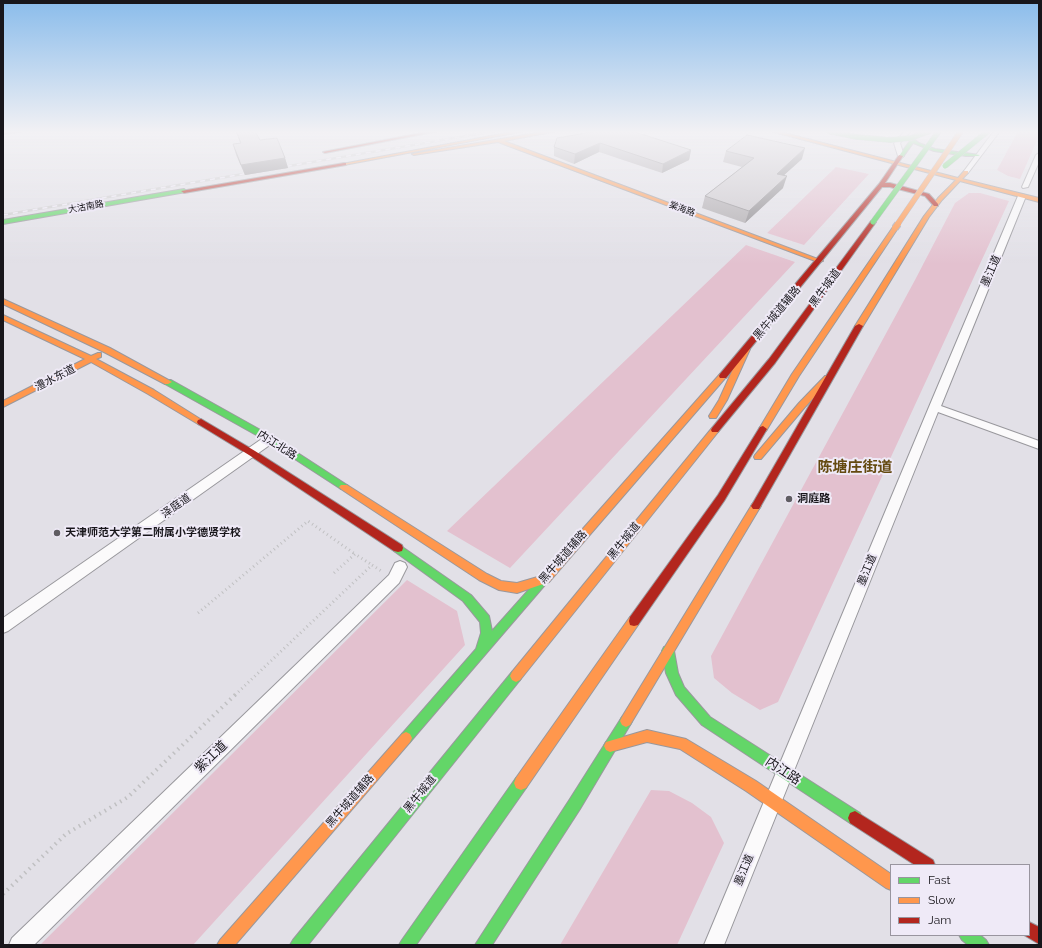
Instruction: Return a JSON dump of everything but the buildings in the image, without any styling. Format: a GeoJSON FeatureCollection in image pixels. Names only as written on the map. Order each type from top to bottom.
{"type":"FeatureCollection","features":[{"type":"Feature","properties":{"kind":"main road","name":"大沽南路"},"geometry":{"type":"LineString","coordinates":[[3,222],[282,175]]}},
{"type":"Feature","properties":{"kind":"main road","name":"棠海路"},"geometry":{"type":"LineString","coordinates":[[593,175],[820,260]]}},
{"type":"Feature","properties":{"kind":"main road","name":"黑牛城道辅路"},"geometry":{"type":"LineString","coordinates":[[224,945],[746,349],[881,186],[888,175]]}},
{"type":"Feature","properties":{"kind":"main road","name":"黑牛城道"},"geometry":{"type":"LineString","coordinates":[[298,945],[670,483],[772,361],[907,175]]}},
{"type":"Feature","properties":{"kind":"main road"},"geometry":{"type":"LineString","coordinates":[[945,175],[959,180],[1024,192],[1039,191]]}},
{"type":"Feature","properties":{"kind":"main road"},"geometry":{"type":"LineString","coordinates":[[483,945],[575,804],[775,475],[856,330],[927,216],[963,175]]}},
{"type":"Feature","properties":{"kind":"main road"},"geometry":{"type":"LineString","coordinates":[[975,175],[1024,192],[1039,200]]}},
{"type":"Feature","properties":{"kind":"main road"},"geometry":{"type":"LineString","coordinates":[[407,945],[721,498],[795,376],[932,176]]}},
{"type":"Feature","properties":{"kind":"main road"},"geometry":{"type":"LineString","coordinates":[[881,186],[890,185],[927,196],[932,199],[936,205]]}},
{"type":"Feature","properties":{"kind":"main road","name":"内江北路"},"geometry":{"type":"LineString","coordinates":[[3,302],[107,350],[165,380],[270,439],[488,580],[498,585],[517,588],[544,580]]}},
{"type":"Feature","properties":{"kind":"main road","name":"内江北路"},"geometry":{"type":"LineString","coordinates":[[3,317],[91,359],[151,392],[252,453],[415,559],[458,591],[477,609],[485,620],[487,633],[482,649]]}},
{"type":"Feature","properties":{"kind":"main road","name":"澧水东道"},"geometry":{"type":"LineString","coordinates":[[66,361],[96,345]]}},
{"type":"Feature","properties":{"kind":"main road"},"geometry":{"type":"LineString","coordinates":[[670,483],[723,400],[746,349]]}},
{"type":"Feature","properties":{"kind":"main road","name":"澧水东道"},"geometry":{"type":"LineString","coordinates":[[3,404],[107,350]]}},
{"type":"Feature","properties":{"kind":"main road"},"geometry":{"type":"LineString","coordinates":[[721,498],[802,405],[828,378]]}},
{"type":"Feature","properties":{"kind":"main road","name":"内江路"},"geometry":{"type":"LineString","coordinates":[[668,651],[672,673],[680,691],[706,721],[926,864]]}},
{"type":"Feature","properties":{"kind":"main road"},"geometry":{"type":"LineString","coordinates":[[610,746],[647,736],[682,743],[751,786],[890,882]]}},
{"type":"Feature","properties":{"kind":"main road"},"geometry":{"type":"LineString","coordinates":[[1030,931],[1039,936]]}},
{"type":"Feature","properties":{"kind":"main road"},"geometry":{"type":"LineString","coordinates":[[968,936],[981,945]]}},
{"type":"Feature","properties":{"kind":"street","name":"墨江道"},"geometry":{"type":"LineString","coordinates":[[714,945],[934,407],[1031,175]]}},
{"type":"Feature","properties":{"kind":"street"},"geometry":{"type":"LineString","coordinates":[[934,407],[1039,445]]}},
{"type":"Feature","properties":{"kind":"street","name":"泽庭道"},"geometry":{"type":"LineString","coordinates":[[3,626],[270,439]]}},
{"type":"Feature","properties":{"kind":"street","name":"紫江道"},"geometry":{"type":"LineString","coordinates":[[19,945],[397,573]]}},
{"type":"Feature","properties":{"kind":"path"},"geometry":{"type":"LineString","coordinates":[[198,613],[308,521],[372,565],[397,573]]}},
{"type":"Feature","properties":{"kind":"path"},"geometry":{"type":"LineString","coordinates":[[334,573],[355,554]]}},
{"type":"Feature","properties":{"kind":"path"},"geometry":{"type":"LineString","coordinates":[[3,894],[66,834],[128,797],[372,565]]}},
{"type":"Feature","properties":{"kind":"shaded area"},"geometry":{"type":"Polygon","coordinates":[[[827,175],[868,175],[804,245],[767,233],[827,175]]]}},
{"type":"Feature","properties":{"kind":"shaded area"},"geometry":{"type":"Polygon","coordinates":[[[1007,175],[1022,175],[1020,179],[1007,175]]]}},
{"type":"Feature","properties":{"kind":"shaded area"},"geometry":{"type":"Polygon","coordinates":[[[969,193],[980,193],[1009,201],[778,702],[760,710],[732,693],[714,678],[711,656],[915,280],[955,203],[969,193]]]}},
{"type":"Feature","properties":{"kind":"shaded area"},"geometry":{"type":"Polygon","coordinates":[[[746,245],[795,262],[510,568],[447,531],[746,245]]]}},
{"type":"Feature","properties":{"kind":"shaded area"},"geometry":{"type":"Polygon","coordinates":[[[407,580],[457,611],[465,645],[193,945],[40,945],[407,580]]]}},
{"type":"Feature","properties":{"kind":"shaded area"},"geometry":{"type":"Polygon","coordinates":[[[651,790],[669,791],[692,803],[711,817],[724,843],[677,945],[560,945],[651,790]]]}},
{"type":"Feature","properties":{"kind":"railway"},"geometry":{"type":"LineString","coordinates":[[3,215],[236,175]]}},
{"type":"Feature","properties":{"kind":"traffic: fast"},"geometry":{"type":"LineString","coordinates":[[873,222],[907,175]]}},
{"type":"Feature","properties":{"kind":"traffic: fast"},"geometry":{"type":"LineString","coordinates":[[3,222],[184,191]]}},
{"type":"Feature","properties":{"kind":"traffic: fast"},"geometry":{"type":"LineString","coordinates":[[168,382],[270,439],[344,487]]}},
{"type":"Feature","properties":{"kind":"traffic: fast"},"geometry":{"type":"LineString","coordinates":[[398,548],[467,598],[485,620],[487,633],[482,649]]}},
{"type":"Feature","properties":{"kind":"traffic: fast"},"geometry":{"type":"LineString","coordinates":[[406,738],[545,579]]}},
{"type":"Feature","properties":{"kind":"traffic: fast"},"geometry":{"type":"LineString","coordinates":[[668,651],[672,673],[680,691],[706,721],[855,818]]}},
{"type":"Feature","properties":{"kind":"traffic: fast"},"geometry":{"type":"LineString","coordinates":[[298,945],[516,676]]}},
{"type":"Feature","properties":{"kind":"traffic: fast"},"geometry":{"type":"LineString","coordinates":[[483,945],[575,804],[626,721]]}},
{"type":"Feature","properties":{"kind":"traffic: fast"},"geometry":{"type":"LineString","coordinates":[[407,945],[521,783]]}},
{"type":"Feature","properties":{"kind":"traffic: fast"},"geometry":{"type":"LineString","coordinates":[[968,936],[981,945]]}},
{"type":"Feature","properties":{"kind":"traffic: slow"},"geometry":{"type":"LineString","coordinates":[[592,175],[820,261]]}},
{"type":"Feature","properties":{"kind":"traffic: slow"},"geometry":{"type":"LineString","coordinates":[[895,228],[931,175]]}},
{"type":"Feature","properties":{"kind":"traffic: slow"},"geometry":{"type":"LineString","coordinates":[[943,175],[1039,200]]}},
{"type":"Feature","properties":{"kind":"traffic: slow"},"geometry":{"type":"LineString","coordinates":[[859,326],[927,216],[940,199],[963,175]]}},
{"type":"Feature","properties":{"kind":"traffic: slow"},"geometry":{"type":"LineString","coordinates":[[763,429],[795,376],[895,228]]}},
{"type":"Feature","properties":{"kind":"traffic: slow"},"geometry":{"type":"LineString","coordinates":[[3,301],[107,350],[168,382]]}},
{"type":"Feature","properties":{"kind":"traffic: slow"},"geometry":{"type":"LineString","coordinates":[[3,317],[91,359],[201,422]]}},
{"type":"Feature","properties":{"kind":"traffic: slow"},"geometry":{"type":"LineString","coordinates":[[713,416],[723,400],[746,349]]}},
{"type":"Feature","properties":{"kind":"traffic: slow"},"geometry":{"type":"LineString","coordinates":[[3,404],[98,355]]}},
{"type":"Feature","properties":{"kind":"traffic: slow"},"geometry":{"type":"LineString","coordinates":[[545,579],[723,376]]}},
{"type":"Feature","properties":{"kind":"traffic: slow"},"geometry":{"type":"LineString","coordinates":[[758,457],[802,405],[828,378]]}},
{"type":"Feature","properties":{"kind":"traffic: slow"},"geometry":{"type":"LineString","coordinates":[[516,676],[715,430]]}},
{"type":"Feature","properties":{"kind":"traffic: slow"},"geometry":{"type":"LineString","coordinates":[[344,487],[483,577],[499,585],[517,588],[543,580]]}},
{"type":"Feature","properties":{"kind":"traffic: slow"},"geometry":{"type":"LineString","coordinates":[[626,721],[756,506]]}},
{"type":"Feature","properties":{"kind":"traffic: slow"},"geometry":{"type":"LineString","coordinates":[[521,783],[634,621]]}},
{"type":"Feature","properties":{"kind":"traffic: slow"},"geometry":{"type":"LineString","coordinates":[[610,746],[647,736],[682,743],[751,786],[890,882]]}},
{"type":"Feature","properties":{"kind":"traffic: slow"},"geometry":{"type":"LineString","coordinates":[[225,945],[406,738]]}},
{"type":"Feature","properties":{"kind":"traffic: jam"},"geometry":{"type":"LineString","coordinates":[[184,191],[277,175]]}},
{"type":"Feature","properties":{"kind":"traffic: jam"},"geometry":{"type":"LineString","coordinates":[[723,376],[888,175]]}},
{"type":"Feature","properties":{"kind":"traffic: jam"},"geometry":{"type":"LineString","coordinates":[[882,185],[890,185],[927,195],[936,205]]}},
{"type":"Feature","properties":{"kind":"traffic: jam"},"geometry":{"type":"LineString","coordinates":[[715,430],[772,361],[873,222]]}},
{"type":"Feature","properties":{"kind":"traffic: jam"},"geometry":{"type":"LineString","coordinates":[[756,506],[859,326]]}},
{"type":"Feature","properties":{"kind":"traffic: jam"},"geometry":{"type":"LineString","coordinates":[[201,422],[252,453],[398,548]]}},
{"type":"Feature","properties":{"kind":"traffic: jam"},"geometry":{"type":"LineString","coordinates":[[634,621],[721,498],[763,429]]}},
{"type":"Feature","properties":{"kind":"traffic: jam"},"geometry":{"type":"LineString","coordinates":[[855,818],[926,864]]}},
{"type":"Feature","properties":{"kind":"traffic: jam"},"geometry":{"type":"LineString","coordinates":[[1030,931],[1039,936]]}},
{"type":"Feature","properties":{"kind":"place","name":"洞庭路"},"geometry":{"type":"Point","coordinates":[789,499]}},
{"type":"Feature","properties":{"kind":"place","name":"天津师范大学第二附属小学德贤学校"},"geometry":{"type":"Point","coordinates":[57,533]}},
{"type":"Feature","properties":{"kind":"district","name":"陈塘庄街道"},"geometry":{"type":"Point","coordinates":[855,467]}}]}
